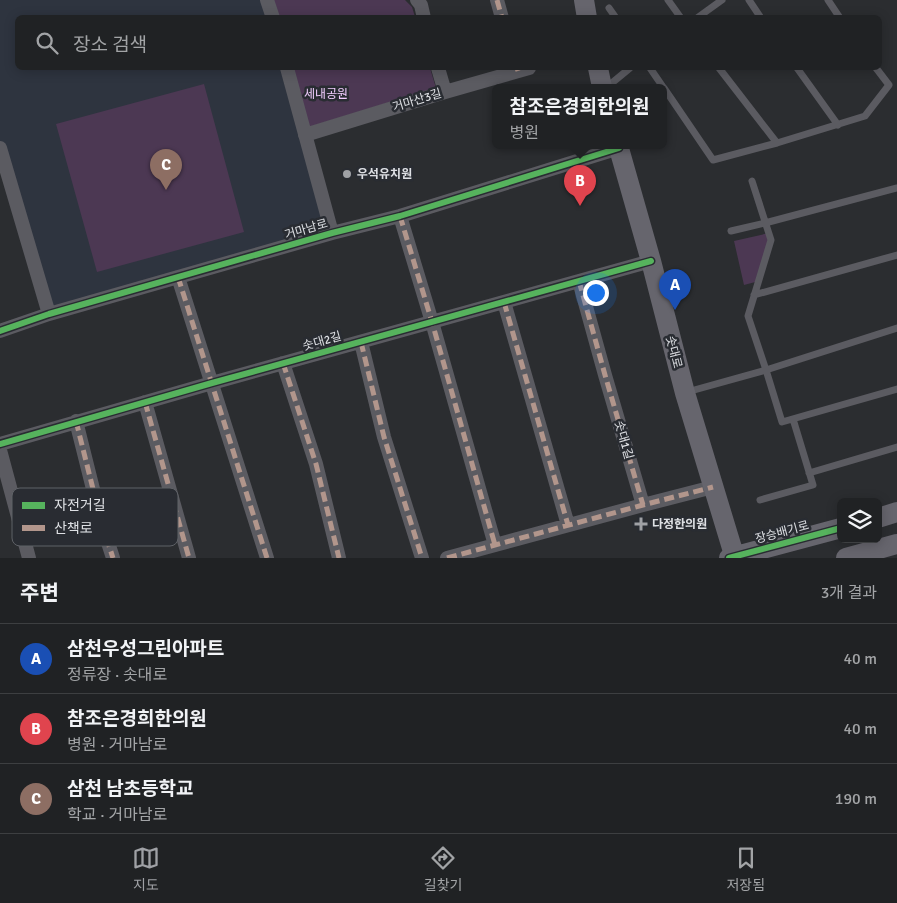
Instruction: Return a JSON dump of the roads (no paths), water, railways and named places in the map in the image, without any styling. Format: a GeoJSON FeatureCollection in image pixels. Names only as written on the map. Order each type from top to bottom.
{"type":"FeatureCollection","features":[{"type":"Feature","properties":{"kind":"street"},"geometry":{"type":"LineString","coordinates":[[267,0],[272,15]]}},
{"type":"Feature","properties":{"kind":"street"},"geometry":{"type":"LineString","coordinates":[[417,0],[421,5],[423,15]]}},
{"type":"Feature","properties":{"kind":"street"},"geometry":{"type":"LineString","coordinates":[[497,0],[501,15]]}},
{"type":"Feature","properties":{"kind":"street"},"geometry":{"type":"LineString","coordinates":[[584,0],[586,15]]}},
{"type":"Feature","properties":{"kind":"street"},"geometry":{"type":"LineString","coordinates":[[288,70],[332,234]]}},
{"type":"Feature","properties":{"kind":"street"},"geometry":{"type":"LineString","coordinates":[[438,70],[444,92]]}},
{"type":"Feature","properties":{"kind":"street","name":"거마산3길"},"geometry":{"type":"LineString","coordinates":[[305,135],[518,70]]}},
{"type":"Feature","properties":{"kind":"street"},"geometry":{"type":"LineString","coordinates":[[598,70],[601,84]]}},
{"type":"Feature","properties":{"kind":"street"},"geometry":{"type":"LineString","coordinates":[[0,148],[49,314]]}},
{"type":"Feature","properties":{"kind":"street","name":"거마남로"},"geometry":{"type":"LineString","coordinates":[[0,331],[49,314],[400,216],[612,149]]}},
{"type":"Feature","properties":{"kind":"street","name":"솟대로"},"geometry":{"type":"LineString","coordinates":[[619,149],[651,261],[685,393],[733,557]]}},
{"type":"Feature","properties":{"kind":"street"},"geometry":{"type":"LineString","coordinates":[[400,216],[495,545]]}},
{"type":"Feature","properties":{"kind":"street","name":"솟대2길"},"geometry":{"type":"LineString","coordinates":[[0,444],[76,421],[651,261]]}},
{"type":"Feature","properties":{"kind":"street"},"geometry":{"type":"LineString","coordinates":[[178,277],[267,558]]}},
{"type":"Feature","properties":{"kind":"street","name":"솟대1길"},"geometry":{"type":"LineString","coordinates":[[579,281],[643,504]]}},
{"type":"Feature","properties":{"kind":"street"},"geometry":{"type":"LineString","coordinates":[[504,302],[568,525]]}},
{"type":"Feature","properties":{"kind":"street","name":"솟대2길"},"geometry":{"type":"LineString","coordinates":[[361,342],[384,437],[422,558]]}},
{"type":"Feature","properties":{"kind":"street"},"geometry":{"type":"LineString","coordinates":[[283,364],[316,464],[339,558]]}},
{"type":"Feature","properties":{"kind":"street"},"geometry":{"type":"LineString","coordinates":[[145,402],[169,488]]}},
{"type":"Feature","properties":{"kind":"street"},"geometry":{"type":"LineString","coordinates":[[76,421],[93,488]]}},
{"type":"Feature","properties":{"kind":"street"},"geometry":{"type":"LineString","coordinates":[[0,450],[12,496]]}},
{"type":"Feature","properties":{"kind":"street"},"geometry":{"type":"LineString","coordinates":[[447,558],[643,504],[713,487]]}},
{"type":"Feature","properties":{"kind":"street"},"geometry":{"type":"LineString","coordinates":[[882,517],[897,512]]}},
{"type":"Feature","properties":{"kind":"street"},"geometry":{"type":"LineString","coordinates":[[178,519],[189,558]]}},
{"type":"Feature","properties":{"kind":"street","name":"장승배기로"},"geometry":{"type":"LineString","coordinates":[[733,557],[837,529]]}},
{"type":"Feature","properties":{"kind":"street"},"geometry":{"type":"LineString","coordinates":[[846,558],[897,544]]}},
{"type":"Feature","properties":{"kind":"street"},"geometry":{"type":"LineString","coordinates":[[108,546],[112,558]]}},
{"type":"Feature","properties":{"kind":"lane"},"geometry":{"type":"LineString","coordinates":[[668,0],[679,15]]}},
{"type":"Feature","properties":{"kind":"lane"},"geometry":{"type":"LineString","coordinates":[[701,15],[722,0]]}},
{"type":"Feature","properties":{"kind":"lane"},"geometry":{"type":"LineString","coordinates":[[749,0],[759,15]]}},
{"type":"Feature","properties":{"kind":"lane"},"geometry":{"type":"LineString","coordinates":[[828,0],[838,15]]}},
{"type":"Feature","properties":{"kind":"lane"},"geometry":{"type":"LineString","coordinates":[[609,8],[614,15]]}},
{"type":"Feature","properties":{"kind":"lane"},"geometry":{"type":"LineString","coordinates":[[610,84],[627,70]]}},
{"type":"Feature","properties":{"kind":"lane"},"geometry":{"type":"LineString","coordinates":[[651,70],[660,84]]}},
{"type":"Feature","properties":{"kind":"lane"},"geometry":{"type":"LineString","coordinates":[[721,70],[777,143]]}},
{"type":"Feature","properties":{"kind":"lane"},"geometry":{"type":"LineString","coordinates":[[798,70],[838,125]]}},
{"type":"Feature","properties":{"kind":"lane"},"geometry":{"type":"LineString","coordinates":[[667,94],[713,160],[865,116],[889,85],[878,70]]}},
{"type":"Feature","properties":{"kind":"lane"},"geometry":{"type":"LineString","coordinates":[[752,181],[771,240],[748,316],[782,422],[897,388]]}},
{"type":"Feature","properties":{"kind":"lane"},"geometry":{"type":"LineString","coordinates":[[731,231],[897,188]]}},
{"type":"Feature","properties":{"kind":"lane"},"geometry":{"type":"LineString","coordinates":[[754,295],[897,255]]}},
{"type":"Feature","properties":{"kind":"lane"},"geometry":{"type":"LineString","coordinates":[[685,393],[766,370],[897,328]]}},
{"type":"Feature","properties":{"kind":"lane"},"geometry":{"type":"LineString","coordinates":[[760,500],[813,485],[793,419]]}},
{"type":"Feature","properties":{"kind":"lane"},"geometry":{"type":"LineString","coordinates":[[809,473],[897,447]]}},
{"type":"Feature","properties":{"kind":"place","name":"우석유치원"},"geometry":{"type":"Point","coordinates":[347,174]}},
{"type":"Feature","properties":{"kind":"place","name":"삼천 남초등학교"},"geometry":{"type":"Point","coordinates":[166,190]}},
{"type":"Feature","properties":{"kind":"place","name":"참조은경희한의원"},"geometry":{"type":"Point","coordinates":[580,206]}},
{"type":"Feature","properties":{"kind":"place","name":"삼천우성그린아파트"},"geometry":{"type":"Point","coordinates":[675,310]}},
{"type":"Feature","properties":{"kind":"place","name":"다정한의원"},"geometry":{"type":"Point","coordinates":[641,524]}},
{"type":"Feature","properties":{"kind":"park label","name":"세내공원"},"geometry":{"type":"Point","coordinates":[326,94]}}]}
